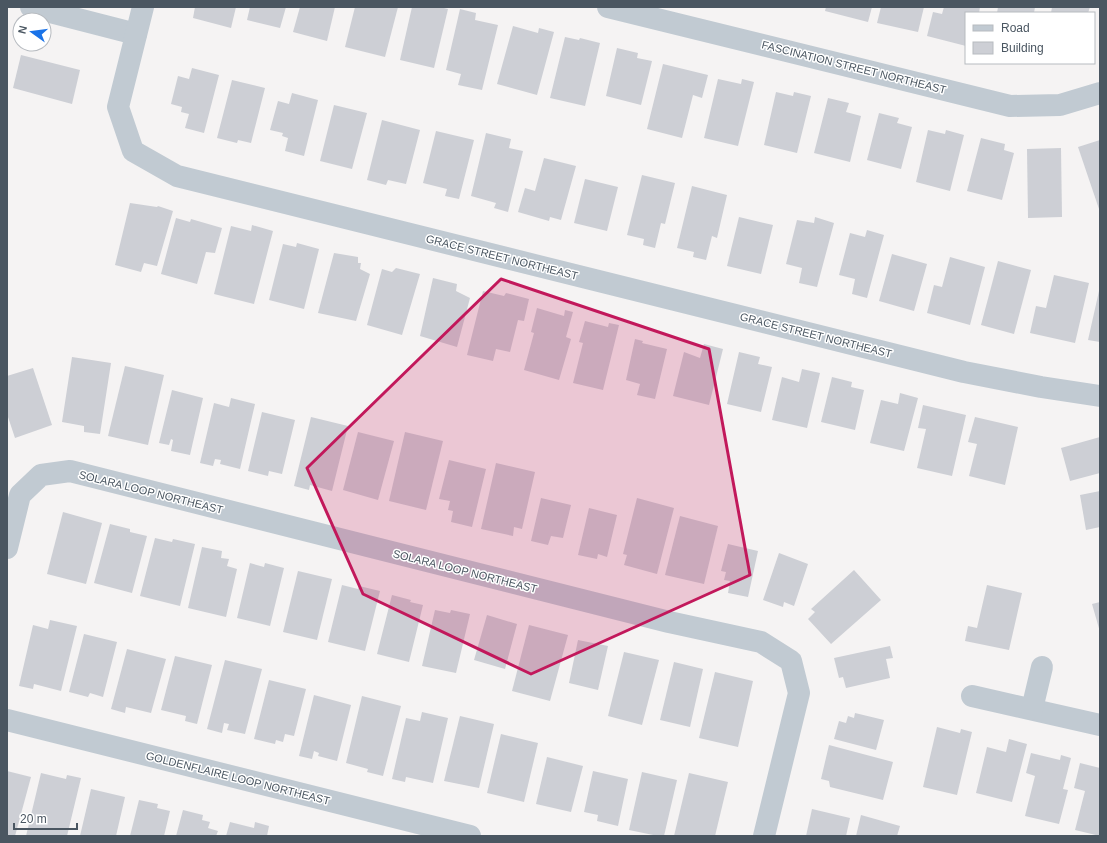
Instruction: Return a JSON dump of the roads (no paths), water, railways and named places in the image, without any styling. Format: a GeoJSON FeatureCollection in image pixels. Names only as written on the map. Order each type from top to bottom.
{"type":"FeatureCollection","features":[{"type":"Feature","properties":{"kind":"street"},"geometry":{"type":"LineString","coordinates":[[31,7],[136,34],[143,7]]}},
{"type":"Feature","properties":{"kind":"street","name":"FASCINATION STREET NORTHEAST"},"geometry":{"type":"LineString","coordinates":[[608,7],[1010,106],[1060,105],[1100,93]]}},
{"type":"Feature","properties":{"kind":"street","name":"GRACE STREET NORTHEAST"},"geometry":{"type":"LineString","coordinates":[[136,34],[118,107],[133,151],[177,176],[964,372],[1041,387],[1100,396]]}},
{"type":"Feature","properties":{"kind":"street","name":"SOLARA LOOP NORTHEAST"},"geometry":{"type":"LineString","coordinates":[[7,548],[20,494],[40,475],[70,471],[669,622],[761,642],[791,661],[799,693],[764,836]]}},
{"type":"Feature","properties":{"kind":"street"},"geometry":{"type":"LineString","coordinates":[[1032,709],[1042,667]]}},
{"type":"Feature","properties":{"kind":"street"},"geometry":{"type":"LineString","coordinates":[[972,696],[1100,725]]}},
{"type":"Feature","properties":{"kind":"street","name":"GOLDENFLAIRE LOOP NORTHEAST"},"geometry":{"type":"LineString","coordinates":[[7,720],[470,836]]}}]}
